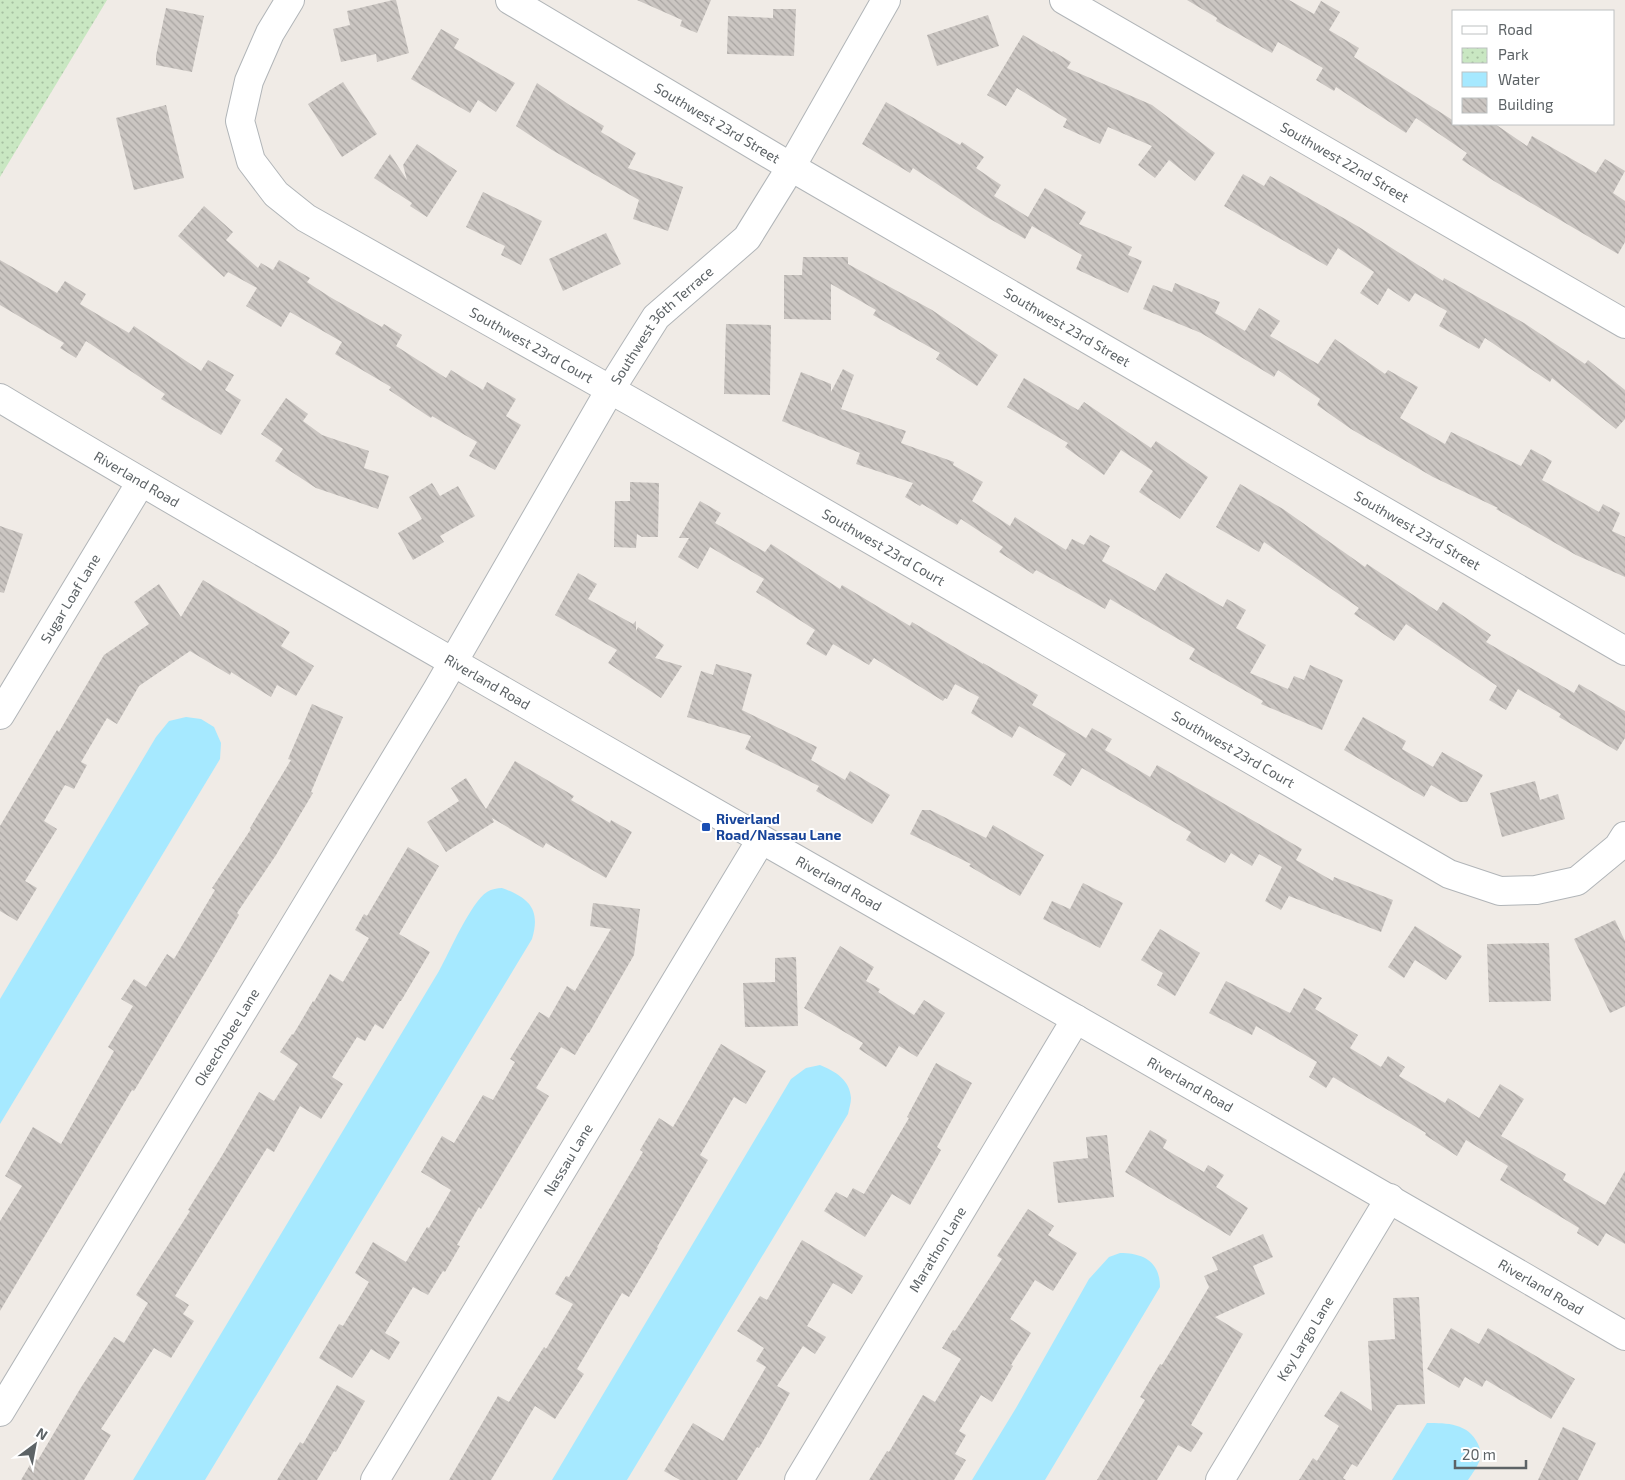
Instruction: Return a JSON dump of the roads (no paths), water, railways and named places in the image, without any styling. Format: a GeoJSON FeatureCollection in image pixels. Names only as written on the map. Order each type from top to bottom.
{"type":"FeatureCollection","features":[{"type":"Feature","properties":{"kind":"street","name":"Southwest 23rd Court"},"geometry":{"type":"LineString","coordinates":[[290,0],[270,33],[249,80],[240,121],[251,161],[276,194],[306,218],[610,390],[1449,874],[1500,891],[1536,890],[1577,881],[1618,847],[1625,836]]}},
{"type":"Feature","properties":{"kind":"street","name":"Southwest 23rd Street"},"geometry":{"type":"LineString","coordinates":[[510,0],[791,167],[1625,651]]}},
{"type":"Feature","properties":{"kind":"street","name":"Southwest 36th Terrace"},"geometry":{"type":"LineString","coordinates":[[453,662],[610,390],[656,317],[746,238],[791,167],[886,0]]}},
{"type":"Feature","properties":{"kind":"street","name":"Southwest 22nd Street"},"geometry":{"type":"LineString","coordinates":[[1064,0],[1625,324]]}},
{"type":"Feature","properties":{"kind":"street","name":"Riverland Road"},"geometry":{"type":"LineString","coordinates":[[0,398],[141,482],[761,840],[1390,1198],[1625,1336]]}},
{"type":"Feature","properties":{"kind":"street","name":"Sugar Loaf Lane"},"geometry":{"type":"LineString","coordinates":[[0,715],[141,482]]}},
{"type":"Feature","properties":{"kind":"street","name":"Okeechobee Lane"},"geometry":{"type":"LineString","coordinates":[[0,1412],[453,662]]}},
{"type":"Feature","properties":{"kind":"street","name":"Nassau Lane"},"geometry":{"type":"LineString","coordinates":[[376,1480],[761,840]]}},
{"type":"Feature","properties":{"kind":"street","name":"Marathon Lane"},"geometry":{"type":"LineString","coordinates":[[799,1480],[1076,1019]]}},
{"type":"Feature","properties":{"kind":"street","name":"Key Largo Lane"},"geometry":{"type":"LineString","coordinates":[[1220,1480],[1390,1198]]}},
{"type":"Feature","properties":{"kind":"water"},"geometry":{"type":"Polygon","coordinates":[[[186,717],[201,719],[214,727],[221,743],[220,759],[0,1124],[0,999],[156,737],[169,721],[186,717]]]}},
{"type":"Feature","properties":{"kind":"water"},"geometry":{"type":"Polygon","coordinates":[[[502,888],[526,901],[534,912],[535,920],[532,939],[205,1480],[133,1480],[439,971],[467,917],[487,892],[502,888]]]}},
{"type":"Feature","properties":{"kind":"water"},"geometry":{"type":"Polygon","coordinates":[[[820,1065],[836,1073],[848,1086],[851,1098],[848,1114],[627,1480],[552,1480],[791,1079],[806,1068],[820,1065]]]}},
{"type":"Feature","properties":{"kind":"water"},"geometry":{"type":"Polygon","coordinates":[[[1120,1253],[1129,1253],[1143,1257],[1154,1265],[1160,1287],[1045,1480],[972,1480],[1016,1408],[1089,1279],[1109,1257],[1120,1253]]]}},
{"type":"Feature","properties":{"kind":"water"},"geometry":{"type":"Polygon","coordinates":[[[1427,1423],[1442,1423],[1463,1428],[1474,1437],[1479,1447],[1480,1457],[1468,1480],[1392,1480],[1427,1423]]]}},
{"type":"Feature","properties":{"kind":"place","name":"Riverland Road/Nassau Lane"},"geometry":{"type":"Point","coordinates":[706,827]}}]}
